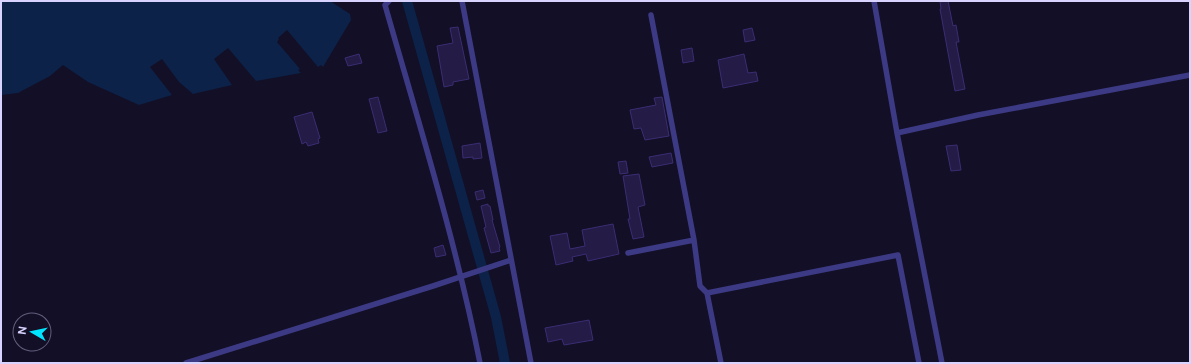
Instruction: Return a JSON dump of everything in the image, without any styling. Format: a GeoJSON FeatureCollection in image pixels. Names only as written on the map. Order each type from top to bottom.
{"type":"FeatureCollection","features":[{"type":"Feature","properties":{"kind":"lane"},"geometry":{"type":"LineString","coordinates":[[389,1],[385,5],[470,311],[480,363]]}},
{"type":"Feature","properties":{"kind":"lane"},"geometry":{"type":"LineString","coordinates":[[462,1],[509,260],[531,363]]}},
{"type":"Feature","properties":{"kind":"lane"},"geometry":{"type":"LineString","coordinates":[[874,1],[897,133],[942,363]]}},
{"type":"Feature","properties":{"kind":"lane"},"geometry":{"type":"LineString","coordinates":[[651,15],[694,240],[700,286],[707,293],[721,363]]}},
{"type":"Feature","properties":{"kind":"lane"},"geometry":{"type":"LineString","coordinates":[[897,133],[978,115],[1190,75]]}},
{"type":"Feature","properties":{"kind":"lane"},"geometry":{"type":"LineString","coordinates":[[628,253],[694,240]]}},
{"type":"Feature","properties":{"kind":"lane"},"geometry":{"type":"LineString","coordinates":[[707,293],[898,255],[919,363]]}},
{"type":"Feature","properties":{"kind":"lane"},"geometry":{"type":"LineString","coordinates":[[186,363],[509,260]]}},
{"type":"Feature","properties":{"kind":"water"},"geometry":{"type":"Polygon","coordinates":[[[1,1],[330,1],[350,14],[351,20],[323,67],[321,65],[318,67],[287,30],[278,38],[279,39],[277,42],[300,69],[298,70],[301,73],[256,81],[228,48],[214,59],[232,85],[193,94],[179,82],[162,59],[150,67],[172,95],[139,105],[88,82],[63,65],[50,76],[18,93],[1,95],[1,1]]]}},
{"type":"Feature","properties":{"kind":"building"},"geometry":{"type":"Polygon","coordinates":[[[940,1],[948,1],[953,26],[956,25],[959,42],[956,42],[965,89],[955,91],[940,9],[940,1]]]}},
{"type":"Feature","properties":{"kind":"building"},"geometry":{"type":"Polygon","coordinates":[[[458,27],[469,79],[453,82],[453,85],[444,87],[437,46],[453,43],[450,28],[458,27]]]}},
{"type":"Feature","properties":{"kind":"building"},"geometry":{"type":"Polygon","coordinates":[[[752,28],[755,40],[745,42],[743,30],[752,28]]]}},
{"type":"Feature","properties":{"kind":"building"},"geometry":{"type":"Polygon","coordinates":[[[692,48],[694,61],[683,63],[681,50],[692,48]]]}},
{"type":"Feature","properties":{"kind":"building"},"geometry":{"type":"Polygon","coordinates":[[[359,54],[362,63],[348,66],[345,58],[359,54]]]}},
{"type":"Feature","properties":{"kind":"building"},"geometry":{"type":"Polygon","coordinates":[[[744,54],[748,73],[756,72],[758,81],[723,88],[718,60],[744,54]]]}},
{"type":"Feature","properties":{"kind":"building"},"geometry":{"type":"Polygon","coordinates":[[[378,97],[387,131],[378,133],[369,99],[378,97]]]}},
{"type":"Feature","properties":{"kind":"building"},"geometry":{"type":"Polygon","coordinates":[[[662,97],[669,136],[645,140],[641,128],[634,129],[630,110],[656,105],[654,98],[662,97]]]}},
{"type":"Feature","properties":{"kind":"building"},"geometry":{"type":"Polygon","coordinates":[[[312,112],[320,138],[318,139],[319,143],[308,146],[306,142],[302,144],[294,117],[312,112]]]}},
{"type":"Feature","properties":{"kind":"building"},"geometry":{"type":"Polygon","coordinates":[[[480,143],[482,158],[463,158],[462,146],[480,143]]]}},
{"type":"Feature","properties":{"kind":"building"},"geometry":{"type":"Polygon","coordinates":[[[957,145],[961,170],[951,171],[946,146],[957,145]]]}},
{"type":"Feature","properties":{"kind":"building"},"geometry":{"type":"Polygon","coordinates":[[[671,153],[673,163],[652,167],[649,157],[671,153]]]}},
{"type":"Feature","properties":{"kind":"building"},"geometry":{"type":"Polygon","coordinates":[[[626,161],[628,173],[620,174],[618,162],[626,161]]]}},
{"type":"Feature","properties":{"kind":"building"},"geometry":{"type":"Polygon","coordinates":[[[639,174],[645,205],[638,207],[644,237],[633,239],[628,219],[630,219],[623,176],[639,174]]]}},
{"type":"Feature","properties":{"kind":"building"},"geometry":{"type":"Polygon","coordinates":[[[483,190],[485,198],[477,200],[475,192],[483,190]]]}},
{"type":"Feature","properties":{"kind":"building"},"geometry":{"type":"Polygon","coordinates":[[[488,204],[488,206],[490,206],[492,220],[500,247],[500,251],[491,253],[484,228],[486,227],[481,206],[488,204]]]}},
{"type":"Feature","properties":{"kind":"building"},"geometry":{"type":"Polygon","coordinates":[[[613,224],[619,254],[588,261],[586,254],[572,257],[573,261],[556,265],[550,236],[567,233],[570,249],[585,246],[582,230],[613,224]]]}},
{"type":"Feature","properties":{"kind":"building"},"geometry":{"type":"Polygon","coordinates":[[[443,245],[446,255],[436,257],[434,248],[443,245]]]}},
{"type":"Feature","properties":{"kind":"building"},"geometry":{"type":"Polygon","coordinates":[[[589,320],[593,340],[564,345],[562,339],[548,342],[545,328],[589,320]]]}},
{"type":"Feature","properties":{"kind":"waterway"},"geometry":{"type":"LineString","coordinates":[[407,1],[496,317],[505,363]]}}]}
